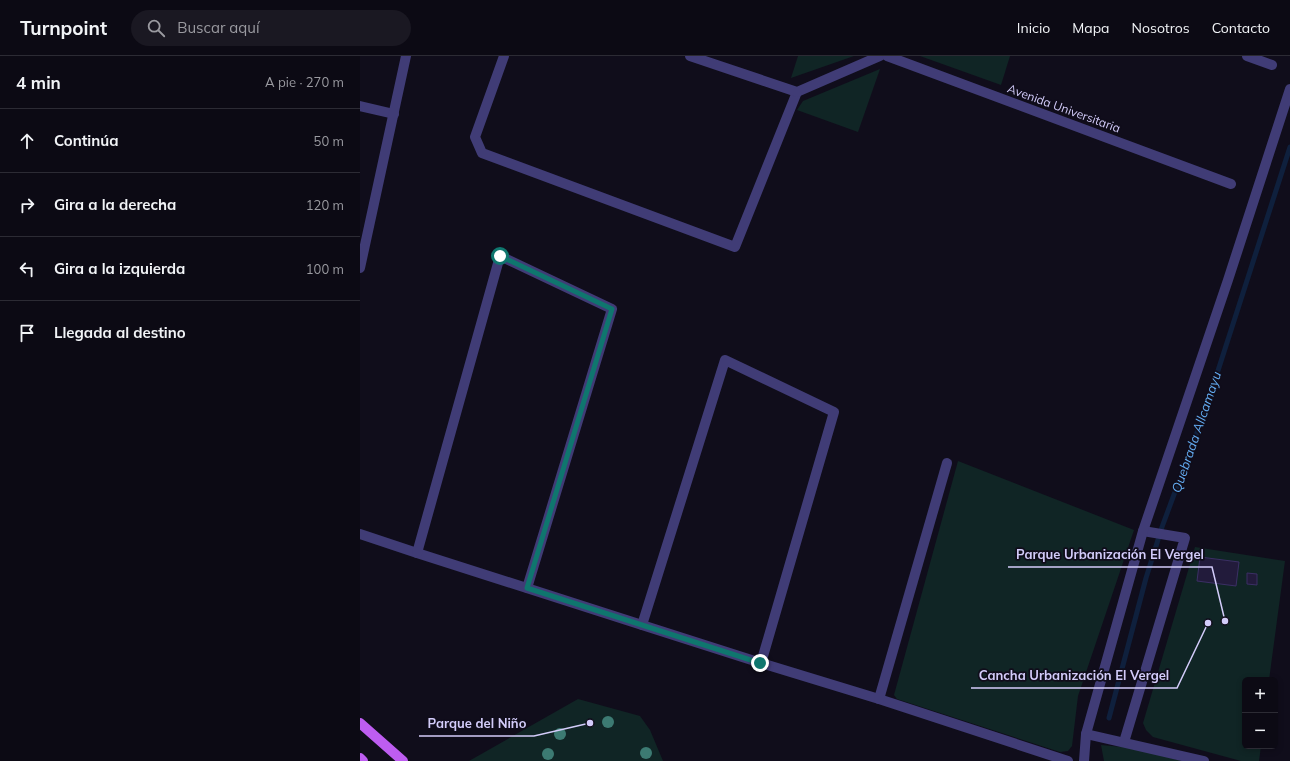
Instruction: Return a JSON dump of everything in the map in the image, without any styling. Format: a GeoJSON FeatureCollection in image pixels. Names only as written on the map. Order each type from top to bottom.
{"type":"FeatureCollection","features":[{"type":"Feature","properties":{"kind":"main road"},"geometry":{"type":"LineString","coordinates":[[360,723],[403,761]]}},
{"type":"Feature","properties":{"kind":"main road"},"geometry":{"type":"LineString","coordinates":[[360,758],[363,761]]}},
{"type":"Feature","properties":{"kind":"street"},"geometry":{"type":"LineString","coordinates":[[360,268],[406,56]]}},
{"type":"Feature","properties":{"kind":"street"},"geometry":{"type":"LineString","coordinates":[[504,56],[474,137],[482,153],[735,247],[797,92],[880,56]]}},
{"type":"Feature","properties":{"kind":"street"},"geometry":{"type":"LineString","coordinates":[[690,56],[718,60],[797,92]]}},
{"type":"Feature","properties":{"kind":"street","name":"Avenida Universitaria"},"geometry":{"type":"LineString","coordinates":[[887,56],[1231,184]]}},
{"type":"Feature","properties":{"kind":"street"},"geometry":{"type":"LineString","coordinates":[[1248,56],[1272,65]]}},
{"type":"Feature","properties":{"kind":"street"},"geometry":{"type":"LineString","coordinates":[[1084,761],[1086,734],[1147,532],[1290,89]]}},
{"type":"Feature","properties":{"kind":"street"},"geometry":{"type":"LineString","coordinates":[[360,106],[394,114]]}},
{"type":"Feature","properties":{"kind":"street"},"geometry":{"type":"LineString","coordinates":[[417,554],[500,256],[612,309],[527,588]]}},
{"type":"Feature","properties":{"kind":"street"},"geometry":{"type":"LineString","coordinates":[[642,624],[725,360],[834,412],[760,663]]}},
{"type":"Feature","properties":{"kind":"street"},"geometry":{"type":"LineString","coordinates":[[879,699],[947,463]]}},
{"type":"Feature","properties":{"kind":"street"},"geometry":{"type":"LineString","coordinates":[[1124,742],[1185,538],[1147,532]]}},
{"type":"Feature","properties":{"kind":"street"},"geometry":{"type":"LineString","coordinates":[[360,534],[417,554],[642,624],[760,663],[879,699],[1068,761]]}},
{"type":"Feature","properties":{"kind":"street"},"geometry":{"type":"LineString","coordinates":[[1086,734],[1204,761]]}},
{"type":"Feature","properties":{"kind":"green space"},"geometry":{"type":"Polygon","coordinates":[[[798,56],[854,56],[791,78],[798,56]]]}},
{"type":"Feature","properties":{"kind":"green space"},"geometry":{"type":"Polygon","coordinates":[[[920,56],[1010,56],[1001,85],[920,56]]]}},
{"type":"Feature","properties":{"kind":"green space"},"geometry":{"type":"Polygon","coordinates":[[[880,69],[858,132],[797,110],[803,101],[880,69]]]}},
{"type":"Feature","properties":{"kind":"green space"},"geometry":{"type":"Polygon","coordinates":[[[958,461],[1134,530],[1078,696],[1072,746],[1068,751],[1060,752],[897,699],[894,695],[958,461]]]}},
{"type":"Feature","properties":{"kind":"green space"},"geometry":{"type":"Polygon","coordinates":[[[1195,547],[1285,561],[1269,677],[1242,677],[1242,749],[1261,749],[1259,761],[1241,761],[1153,737],[1146,730],[1143,723],[1195,547]]]}},
{"type":"Feature","properties":{"kind":"green space"},"geometry":{"type":"Polygon","coordinates":[[[578,699],[640,716],[650,730],[663,761],[469,761],[578,699]]]}},
{"type":"Feature","properties":{"kind":"green space"},"geometry":{"type":"Polygon","coordinates":[[[1101,745],[1133,748],[1182,761],[1104,761],[1101,745]]]}},
{"type":"Feature","properties":{"kind":"building"},"geometry":{"type":"Polygon","coordinates":[[[1200,557],[1239,562],[1236,586],[1197,581],[1200,557]]]}},
{"type":"Feature","properties":{"kind":"building"},"geometry":{"type":"Polygon","coordinates":[[[1247,573],[1257,574],[1257,585],[1247,584],[1247,573]]]}},
{"type":"Feature","properties":{"kind":"waterway","name":"Quebrada Allcamayu"},"geometry":{"type":"LineString","coordinates":[[1109,718],[1146,578],[1162,527],[1205,411],[1290,147]]}},
{"type":"Feature","properties":{"kind":"place","name":"Parque Urbanización El Vergel"},"geometry":{"type":"Point","coordinates":[1225,621]}},
{"type":"Feature","properties":{"kind":"place","name":"Cancha Urbanización El Vergel"},"geometry":{"type":"Point","coordinates":[1208,623]}},
{"type":"Feature","properties":{"kind":"place","name":"Parque del Niño"},"geometry":{"type":"Point","coordinates":[590,723]}},
{"type":"Feature","properties":{"kind":"route"},"geometry":{"type":"LineString","coordinates":[[500,256],[612,309],[527,588],[760,663]]}}]}
